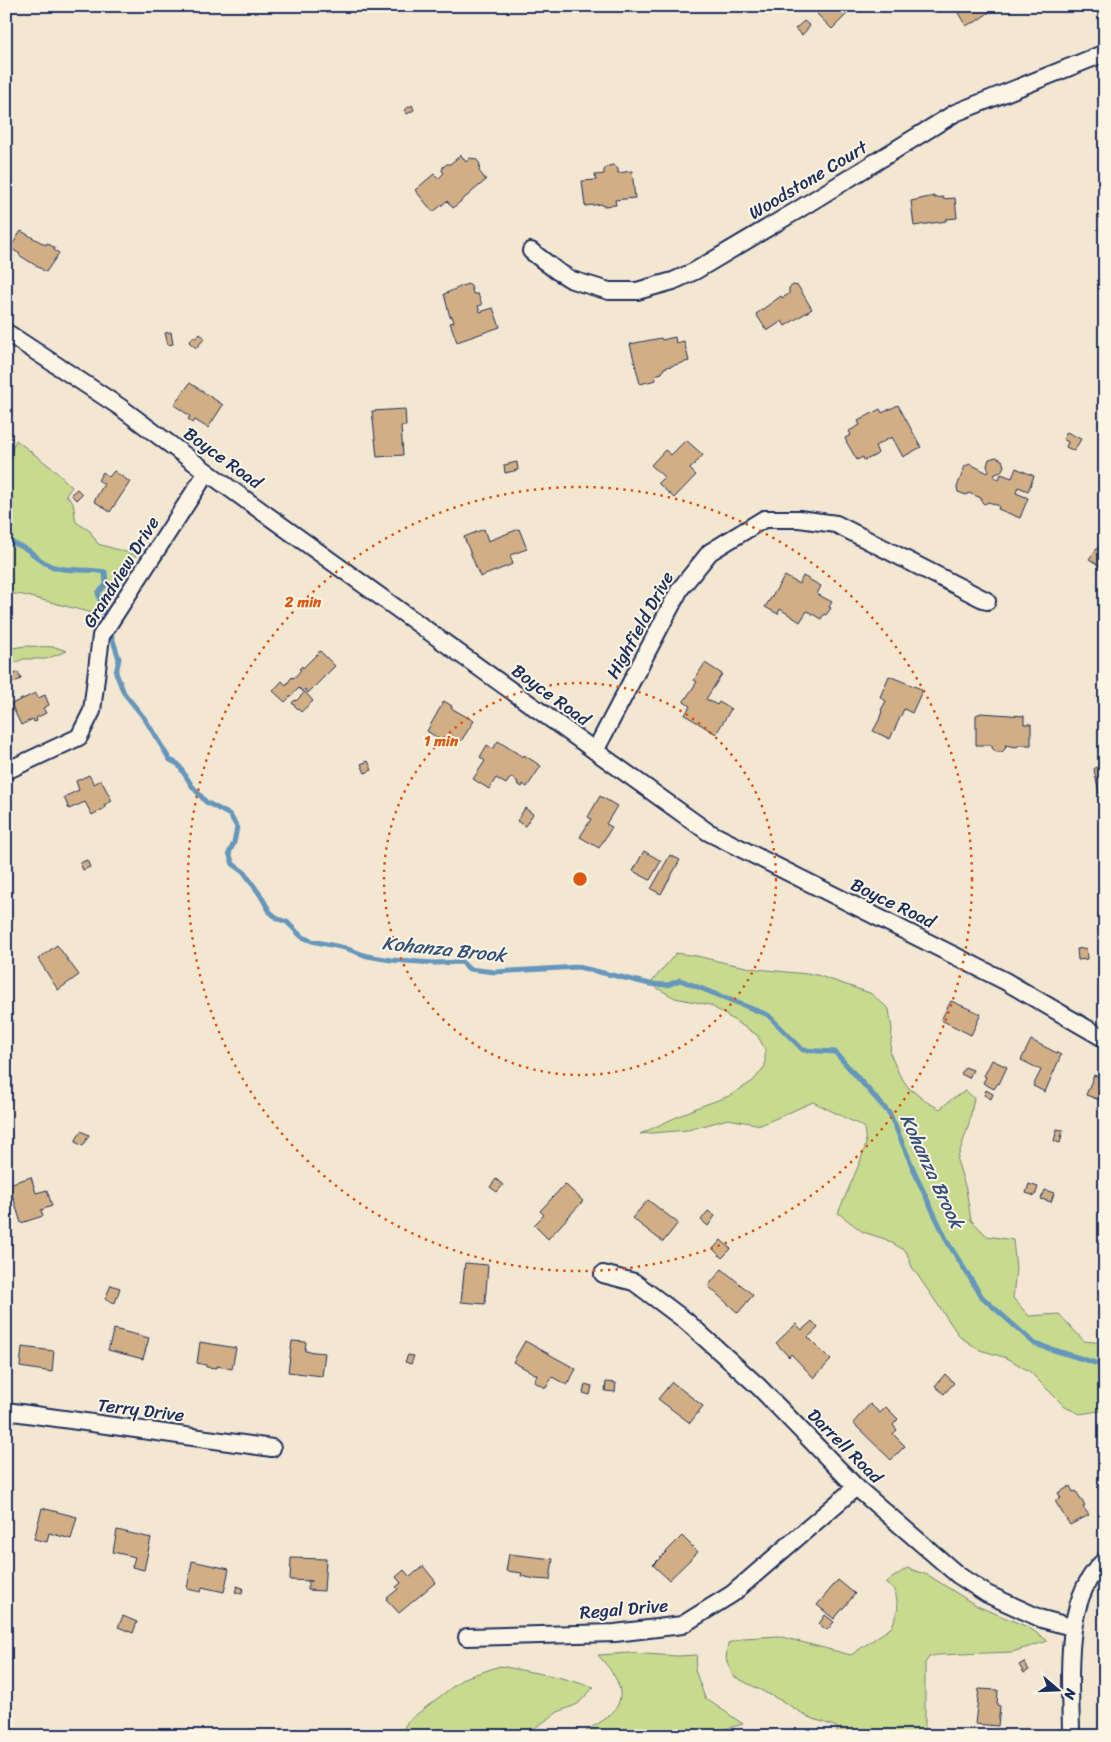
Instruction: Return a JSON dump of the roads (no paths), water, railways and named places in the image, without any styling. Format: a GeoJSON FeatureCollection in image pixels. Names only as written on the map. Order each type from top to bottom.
{"type":"FeatureCollection","features":[{"type":"Feature","properties":{"kind":"street","name":"Woodstone Court"},"geometry":{"type":"LineString","coordinates":[[531,251],[572,280],[609,291],[637,291],[673,281],[703,266],[788,216],[955,113],[1105,53]]}},
{"type":"Feature","properties":{"kind":"street","name":"Boyce Road"},"geometry":{"type":"LineString","coordinates":[[6,332],[120,407],[207,472],[708,832],[1005,980],[1105,1039]]}},
{"type":"Feature","properties":{"kind":"street","name":"Grandview Drive"},"geometry":{"type":"LineString","coordinates":[[6,771],[79,737],[92,711],[101,636],[207,472]]}},
{"type":"Feature","properties":{"kind":"street","name":"Highfield Drive"},"geometry":{"type":"LineString","coordinates":[[595,751],[680,589],[710,552],[764,519],[799,519],[836,524],[987,601]]}},
{"type":"Feature","properties":{"kind":"street","name":"Darrell Road"},"geometry":{"type":"LineString","coordinates":[[603,1274],[634,1282],[686,1321],[760,1387],[856,1487],[958,1575],[987,1594],[1042,1619],[1072,1627]]}},
{"type":"Feature","properties":{"kind":"street","name":"Terry Drive"},"geometry":{"type":"LineString","coordinates":[[6,1411],[272,1448]]}},
{"type":"Feature","properties":{"kind":"street","name":"Regal Drive"},"geometry":{"type":"LineString","coordinates":[[467,1637],[614,1633],[682,1625],[732,1594],[856,1487]]}},
{"type":"Feature","properties":{"kind":"street"},"geometry":{"type":"LineString","coordinates":[[1071,1736],[1072,1627],[1080,1596],[1097,1567],[1105,1560]]}},
{"type":"Feature","properties":{"kind":"waterway","name":"Kohanza Brook"},"geometry":{"type":"LineString","coordinates":[[6,540],[28,550],[50,566],[105,572],[106,585],[98,593],[106,620]]}},
{"type":"Feature","properties":{"kind":"waterway","name":"Kohanza Brook"},"geometry":{"type":"LineString","coordinates":[[110,631],[119,659],[116,673],[124,693],[145,719],[170,760],[178,764],[192,786],[206,802],[230,815],[237,827],[234,843],[229,853],[233,864],[244,872],[270,912],[278,919],[287,922],[302,937],[345,948],[367,956],[391,960],[435,963],[462,962],[469,969],[495,972],[578,967],[650,984],[668,985],[680,980],[768,1015],[803,1050],[835,1052],[890,1114],[918,1180],[948,1243],[982,1297],[1035,1344],[1105,1366]]}}]}
